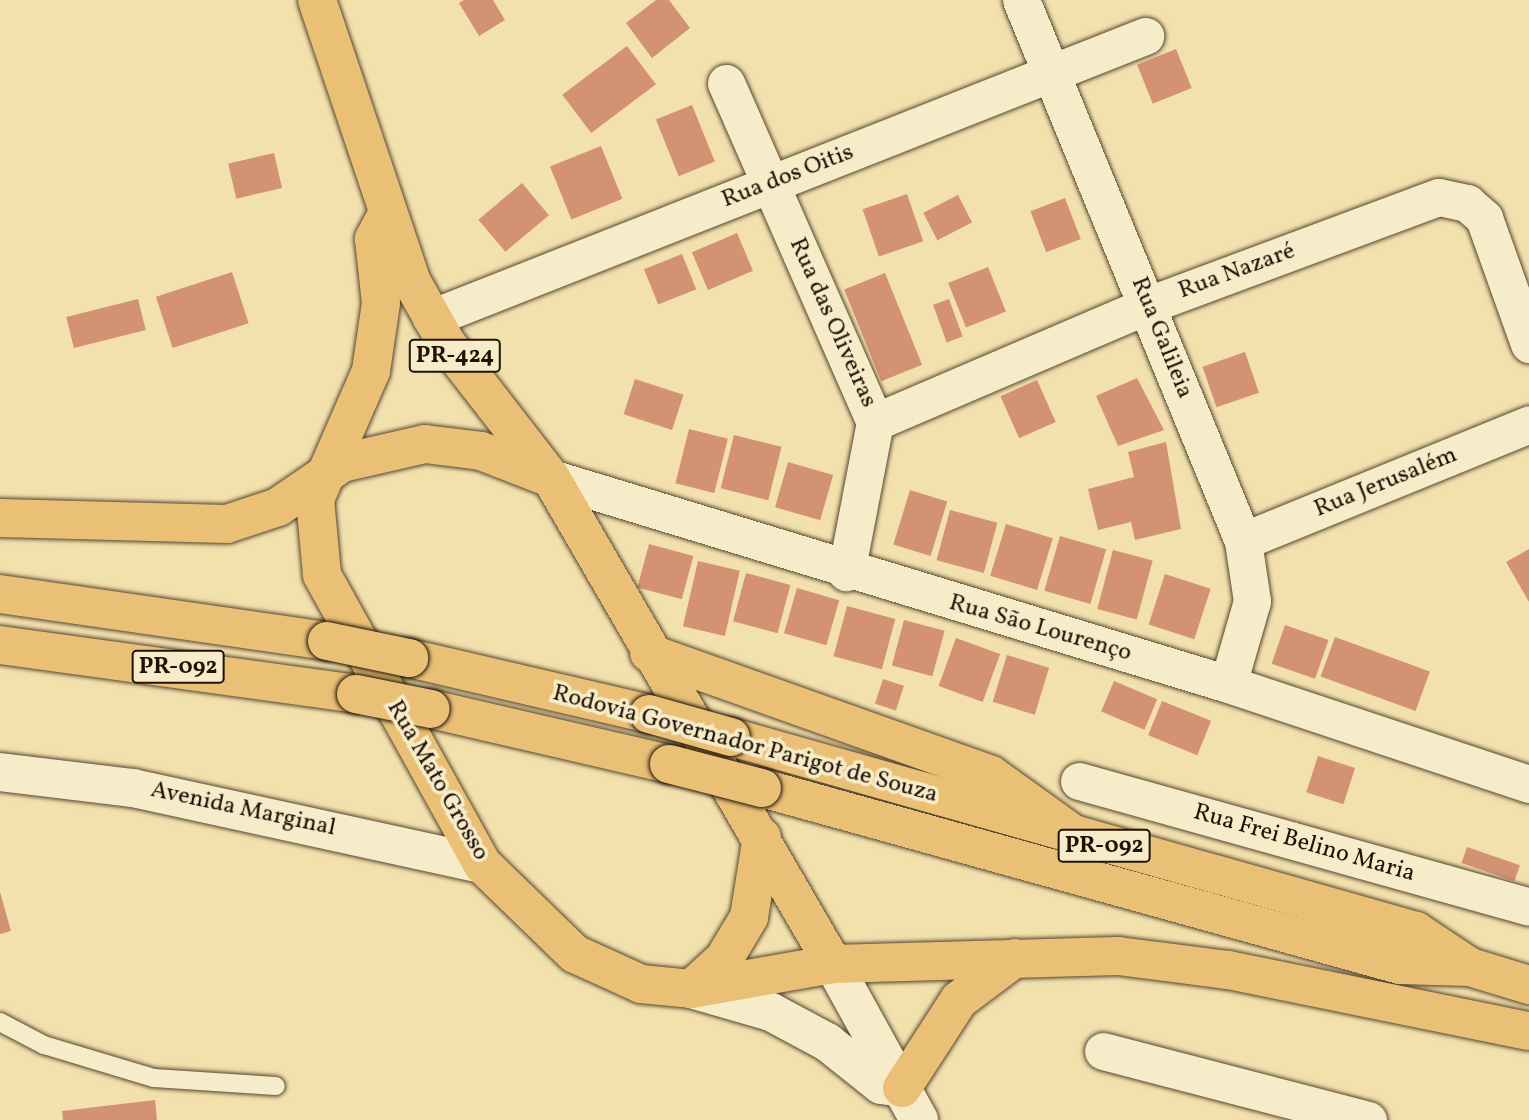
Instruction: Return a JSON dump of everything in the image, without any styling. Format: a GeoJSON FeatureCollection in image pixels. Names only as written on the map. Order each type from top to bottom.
{"type":"FeatureCollection","features":[{"type":"Feature","properties":{"kind":"main road","name":"PR-424"},"geometry":{"type":"LineString","coordinates":[[317,0],[386,218],[431,318],[551,478]]}},
{"type":"Feature","properties":{"kind":"main road","name":"PR-424"},"geometry":{"type":"LineString","coordinates":[[320,481],[371,371],[382,303],[374,239],[386,218]]}},
{"type":"Feature","properties":{"kind":"main road"},"geometry":{"type":"LineString","coordinates":[[0,518],[227,524],[278,507],[369,453],[425,444],[481,451],[551,478],[649,653],[762,837],[833,964]]}},
{"type":"Feature","properties":{"kind":"main road","name":"Rua Mato Grosso"},"geometry":{"type":"LineString","coordinates":[[320,481],[315,520],[322,575],[482,864],[575,954],[641,984],[691,989]]}},
{"type":"Feature","properties":{"kind":"main road","name":"Rodovia Governador Parigot de Souza"},"geometry":{"type":"LineString","coordinates":[[0,594],[327,640],[649,714],[1078,839],[1416,931],[1470,967]]}},
{"type":"Feature","properties":{"kind":"main road","name":"Rodovia Governador Parigot de Souza"},"geometry":{"type":"LineString","coordinates":[[0,645],[356,694],[431,709],[762,788],[1400,965],[1470,967],[1529,985]]}},
{"type":"Feature","properties":{"kind":"main road"},"geometry":{"type":"LineString","coordinates":[[649,653],[991,775],[1078,839]]}},
{"type":"Feature","properties":{"kind":"main road"},"geometry":{"type":"LineString","coordinates":[[691,989],[724,959],[749,917],[762,837]]}},
{"type":"Feature","properties":{"kind":"main road"},"geometry":{"type":"LineString","coordinates":[[691,989],[833,964],[1015,958],[1173,961],[1529,1031]]}},
{"type":"Feature","properties":{"kind":"main road"},"geometry":{"type":"LineString","coordinates":[[911,1104],[960,1000],[1015,958]]}},
{"type":"Feature","properties":{"kind":"street","name":"Rua Galileia"},"geometry":{"type":"LineString","coordinates":[[1021,0],[1243,541],[1252,601],[1228,684]]}},
{"type":"Feature","properties":{"kind":"street","name":"Rua dos Oitis"},"geometry":{"type":"LineString","coordinates":[[431,318],[771,183],[1052,76],[1145,36]]}},
{"type":"Feature","properties":{"kind":"street","name":"Rua das Oliveiras"},"geometry":{"type":"LineString","coordinates":[[726,83],[875,422],[846,572]]}},
{"type":"Feature","properties":{"kind":"street","name":"Rua Nazaré"},"geometry":{"type":"LineString","coordinates":[[875,422],[1148,305],[1439,197],[1467,203],[1484,218],[1529,344]]}},
{"type":"Feature","properties":{"kind":"street","name":"Rua Jerusalém"},"geometry":{"type":"LineString","coordinates":[[1243,541],[1529,424]]}},
{"type":"Feature","properties":{"kind":"street","name":"Rua São Lourenço"},"geometry":{"type":"LineString","coordinates":[[551,478],[846,572],[1228,684],[1529,784]]}},
{"type":"Feature","properties":{"kind":"street","name":"Avenida Marginal"},"geometry":{"type":"LineString","coordinates":[[0,772],[132,788],[482,864]]}},
{"type":"Feature","properties":{"kind":"street","name":"Rua Frei Belino Maria"},"geometry":{"type":"LineString","coordinates":[[1079,781],[1529,907]]}},
{"type":"Feature","properties":{"kind":"street"},"geometry":{"type":"LineString","coordinates":[[833,964],[911,1104]]}},
{"type":"Feature","properties":{"kind":"street","name":"Rua Mato Grosso"},"geometry":{"type":"LineString","coordinates":[[691,989],[771,1012],[827,1042],[881,1085],[911,1104]]}},
{"type":"Feature","properties":{"kind":"street"},"geometry":{"type":"LineString","coordinates":[[1103,1051],[1368,1120]]}},
{"type":"Feature","properties":{"kind":"lane"},"geometry":{"type":"LineString","coordinates":[[0,1022],[44,1045],[154,1078],[276,1086]]}},
{"type":"Feature","properties":{"kind":"building"},"geometry":{"type":"Polygon","coordinates":[[[464,0],[493,0],[505,20],[479,36],[459,3],[464,0]]]}},
{"type":"Feature","properties":{"kind":"building"},"geometry":{"type":"Polygon","coordinates":[[[656,0],[669,0],[690,28],[652,58],[626,23],[656,0]]]}},
{"type":"Feature","properties":{"kind":"building"},"geometry":{"type":"Polygon","coordinates":[[[627,46],[656,84],[591,133],[562,95],[627,46]]]}},
{"type":"Feature","properties":{"kind":"building"},"geometry":{"type":"Polygon","coordinates":[[[1176,49],[1192,88],[1153,104],[1137,65],[1176,49]]]}},
{"type":"Feature","properties":{"kind":"building"},"geometry":{"type":"Polygon","coordinates":[[[692,105],[715,162],[679,176],[656,120],[692,105]]]}},
{"type":"Feature","properties":{"kind":"building"},"geometry":{"type":"Polygon","coordinates":[[[601,146],[622,199],[571,219],[550,167],[601,146]]]}},
{"type":"Feature","properties":{"kind":"building"},"geometry":{"type":"Polygon","coordinates":[[[274,153],[282,188],[236,199],[228,164],[274,153]]]}},
{"type":"Feature","properties":{"kind":"building"},"geometry":{"type":"Polygon","coordinates":[[[522,183],[549,215],[505,252],[478,220],[522,183]]]}},
{"type":"Feature","properties":{"kind":"building"},"geometry":{"type":"Polygon","coordinates":[[[907,194],[923,241],[879,257],[863,209],[907,194]]]}},
{"type":"Feature","properties":{"kind":"building"},"geometry":{"type":"Polygon","coordinates":[[[958,195],[972,223],[937,240],[923,213],[958,195]]]}},
{"type":"Feature","properties":{"kind":"building"},"geometry":{"type":"Polygon","coordinates":[[[1065,198],[1081,239],[1046,252],[1030,211],[1065,198]]]}},
{"type":"Feature","properties":{"kind":"building"},"geometry":{"type":"Polygon","coordinates":[[[737,233],[753,271],[708,290],[692,252],[737,233]]]}},
{"type":"Feature","properties":{"kind":"building"},"geometry":{"type":"Polygon","coordinates":[[[682,254],[696,289],[658,305],[644,269],[682,254]]]}},
{"type":"Feature","properties":{"kind":"building"},"geometry":{"type":"Polygon","coordinates":[[[988,267],[1006,312],[966,328],[948,283],[988,267]]]}},
{"type":"Feature","properties":{"kind":"building"},"geometry":{"type":"Polygon","coordinates":[[[232,272],[249,323],[173,348],[156,297],[232,272]]]}},
{"type":"Feature","properties":{"kind":"building"},"geometry":{"type":"Polygon","coordinates":[[[885,273],[922,365],[881,381],[844,289],[885,273]]]}},
{"type":"Feature","properties":{"kind":"building"},"geometry":{"type":"Polygon","coordinates":[[[138,299],[146,330],[74,348],[66,317],[138,299]]]}},
{"type":"Feature","properties":{"kind":"building"},"geometry":{"type":"Polygon","coordinates":[[[949,299],[963,337],[947,342],[933,305],[949,299]]]}},
{"type":"Feature","properties":{"kind":"building"},"geometry":{"type":"Polygon","coordinates":[[[1245,352],[1259,393],[1216,407],[1202,367],[1245,352]]]}},
{"type":"Feature","properties":{"kind":"building"},"geometry":{"type":"Polygon","coordinates":[[[1137,378],[1164,430],[1118,446],[1096,396],[1137,378]]]}},
{"type":"Feature","properties":{"kind":"building"},"geometry":{"type":"Polygon","coordinates":[[[635,379],[684,395],[672,430],[624,414],[635,379]]]}},
{"type":"Feature","properties":{"kind":"building"},"geometry":{"type":"Polygon","coordinates":[[[1037,380],[1056,422],[1019,438],[1000,396],[1037,380]]]}},
{"type":"Feature","properties":{"kind":"building"},"geometry":{"type":"Polygon","coordinates":[[[689,429],[728,439],[714,493],[675,483],[689,429]]]}},
{"type":"Feature","properties":{"kind":"building"},"geometry":{"type":"Polygon","coordinates":[[[734,435],[782,447],[768,500],[721,488],[734,435]]]}},
{"type":"Feature","properties":{"kind":"building"},"geometry":{"type":"Polygon","coordinates":[[[1166,442],[1181,529],[1135,540],[1131,522],[1098,530],[1088,489],[1134,477],[1128,452],[1166,442]]]}},
{"type":"Feature","properties":{"kind":"building"},"geometry":{"type":"Polygon","coordinates":[[[788,462],[833,475],[820,520],[775,507],[788,462]]]}},
{"type":"Feature","properties":{"kind":"building"},"geometry":{"type":"Polygon","coordinates":[[[910,490],[947,501],[931,556],[893,545],[910,490]]]}},
{"type":"Feature","properties":{"kind":"building"},"geometry":{"type":"Polygon","coordinates":[[[950,510],[997,523],[984,573],[937,560],[950,510]]]}},
{"type":"Feature","properties":{"kind":"building"},"geometry":{"type":"Polygon","coordinates":[[[1006,524],[1053,538],[1037,590],[990,576],[1006,524]]]}},
{"type":"Feature","properties":{"kind":"building"},"geometry":{"type":"Polygon","coordinates":[[[1060,536],[1106,549],[1090,604],[1044,591],[1060,536]]]}},
{"type":"Feature","properties":{"kind":"building"},"geometry":{"type":"Polygon","coordinates":[[[649,544],[693,556],[682,599],[637,587],[649,544]]]}},
{"type":"Feature","properties":{"kind":"building"},"geometry":{"type":"Polygon","coordinates":[[[1529,549],[1529,602],[1506,562],[1529,549]]]}},
{"type":"Feature","properties":{"kind":"building"},"geometry":{"type":"Polygon","coordinates":[[[1113,550],[1153,561],[1137,620],[1097,609],[1113,550]]]}},
{"type":"Feature","properties":{"kind":"building"},"geometry":{"type":"Polygon","coordinates":[[[698,561],[740,571],[725,636],[683,626],[698,561]]]}},
{"type":"Feature","properties":{"kind":"building"},"geometry":{"type":"Polygon","coordinates":[[[746,573],[790,585],[777,633],[733,621],[746,573]]]}},
{"type":"Feature","properties":{"kind":"building"},"geometry":{"type":"Polygon","coordinates":[[[1165,574],[1211,589],[1194,639],[1149,624],[1165,574]]]}},
{"type":"Feature","properties":{"kind":"building"},"geometry":{"type":"Polygon","coordinates":[[[797,588],[839,600],[826,645],[784,633],[797,588]]]}},
{"type":"Feature","properties":{"kind":"building"},"geometry":{"type":"Polygon","coordinates":[[[847,606],[895,619],[882,669],[834,656],[847,606]]]}},
{"type":"Feature","properties":{"kind":"building"},"geometry":{"type":"Polygon","coordinates":[[[904,620],[945,631],[932,676],[892,665],[904,620]]]}},
{"type":"Feature","properties":{"kind":"building"},"geometry":{"type":"Polygon","coordinates":[[[1285,625],[1328,640],[1315,679],[1272,664],[1285,625]]]}},
{"type":"Feature","properties":{"kind":"building"},"geometry":{"type":"Polygon","coordinates":[[[1335,637],[1430,672],[1416,711],[1321,676],[1335,637]]]}},
{"type":"Feature","properties":{"kind":"building"},"geometry":{"type":"Polygon","coordinates":[[[956,638],[1000,654],[983,702],[939,686],[956,638]]]}},
{"type":"Feature","properties":{"kind":"building"},"geometry":{"type":"Polygon","coordinates":[[[1007,655],[1049,668],[1035,715],[993,702],[1007,655]]]}},
{"type":"Feature","properties":{"kind":"building"},"geometry":{"type":"Polygon","coordinates":[[[883,679],[904,686],[896,711],[875,704],[883,679]]]}},
{"type":"Feature","properties":{"kind":"building"},"geometry":{"type":"Polygon","coordinates":[[[1114,681],[1157,699],[1144,730],[1101,711],[1114,681]]]}},
{"type":"Feature","properties":{"kind":"building"},"geometry":{"type":"Polygon","coordinates":[[[1162,701],[1211,721],[1197,755],[1148,735],[1162,701]]]}},
{"type":"Feature","properties":{"kind":"building"},"geometry":{"type":"Polygon","coordinates":[[[1318,756],[1355,768],[1343,804],[1306,792],[1318,756]]]}},
{"type":"Feature","properties":{"kind":"building"},"geometry":{"type":"Polygon","coordinates":[[[1467,847],[1520,865],[1514,881],[1461,863],[1467,847]]]}},
{"type":"Feature","properties":{"kind":"building"},"geometry":{"type":"Polygon","coordinates":[[[0,892],[11,931],[0,934],[0,892]]]}},
{"type":"Feature","properties":{"kind":"building"},"geometry":{"type":"Polygon","coordinates":[[[155,1100],[157,1120],[63,1120],[62,1111],[155,1100]]]}}]}
